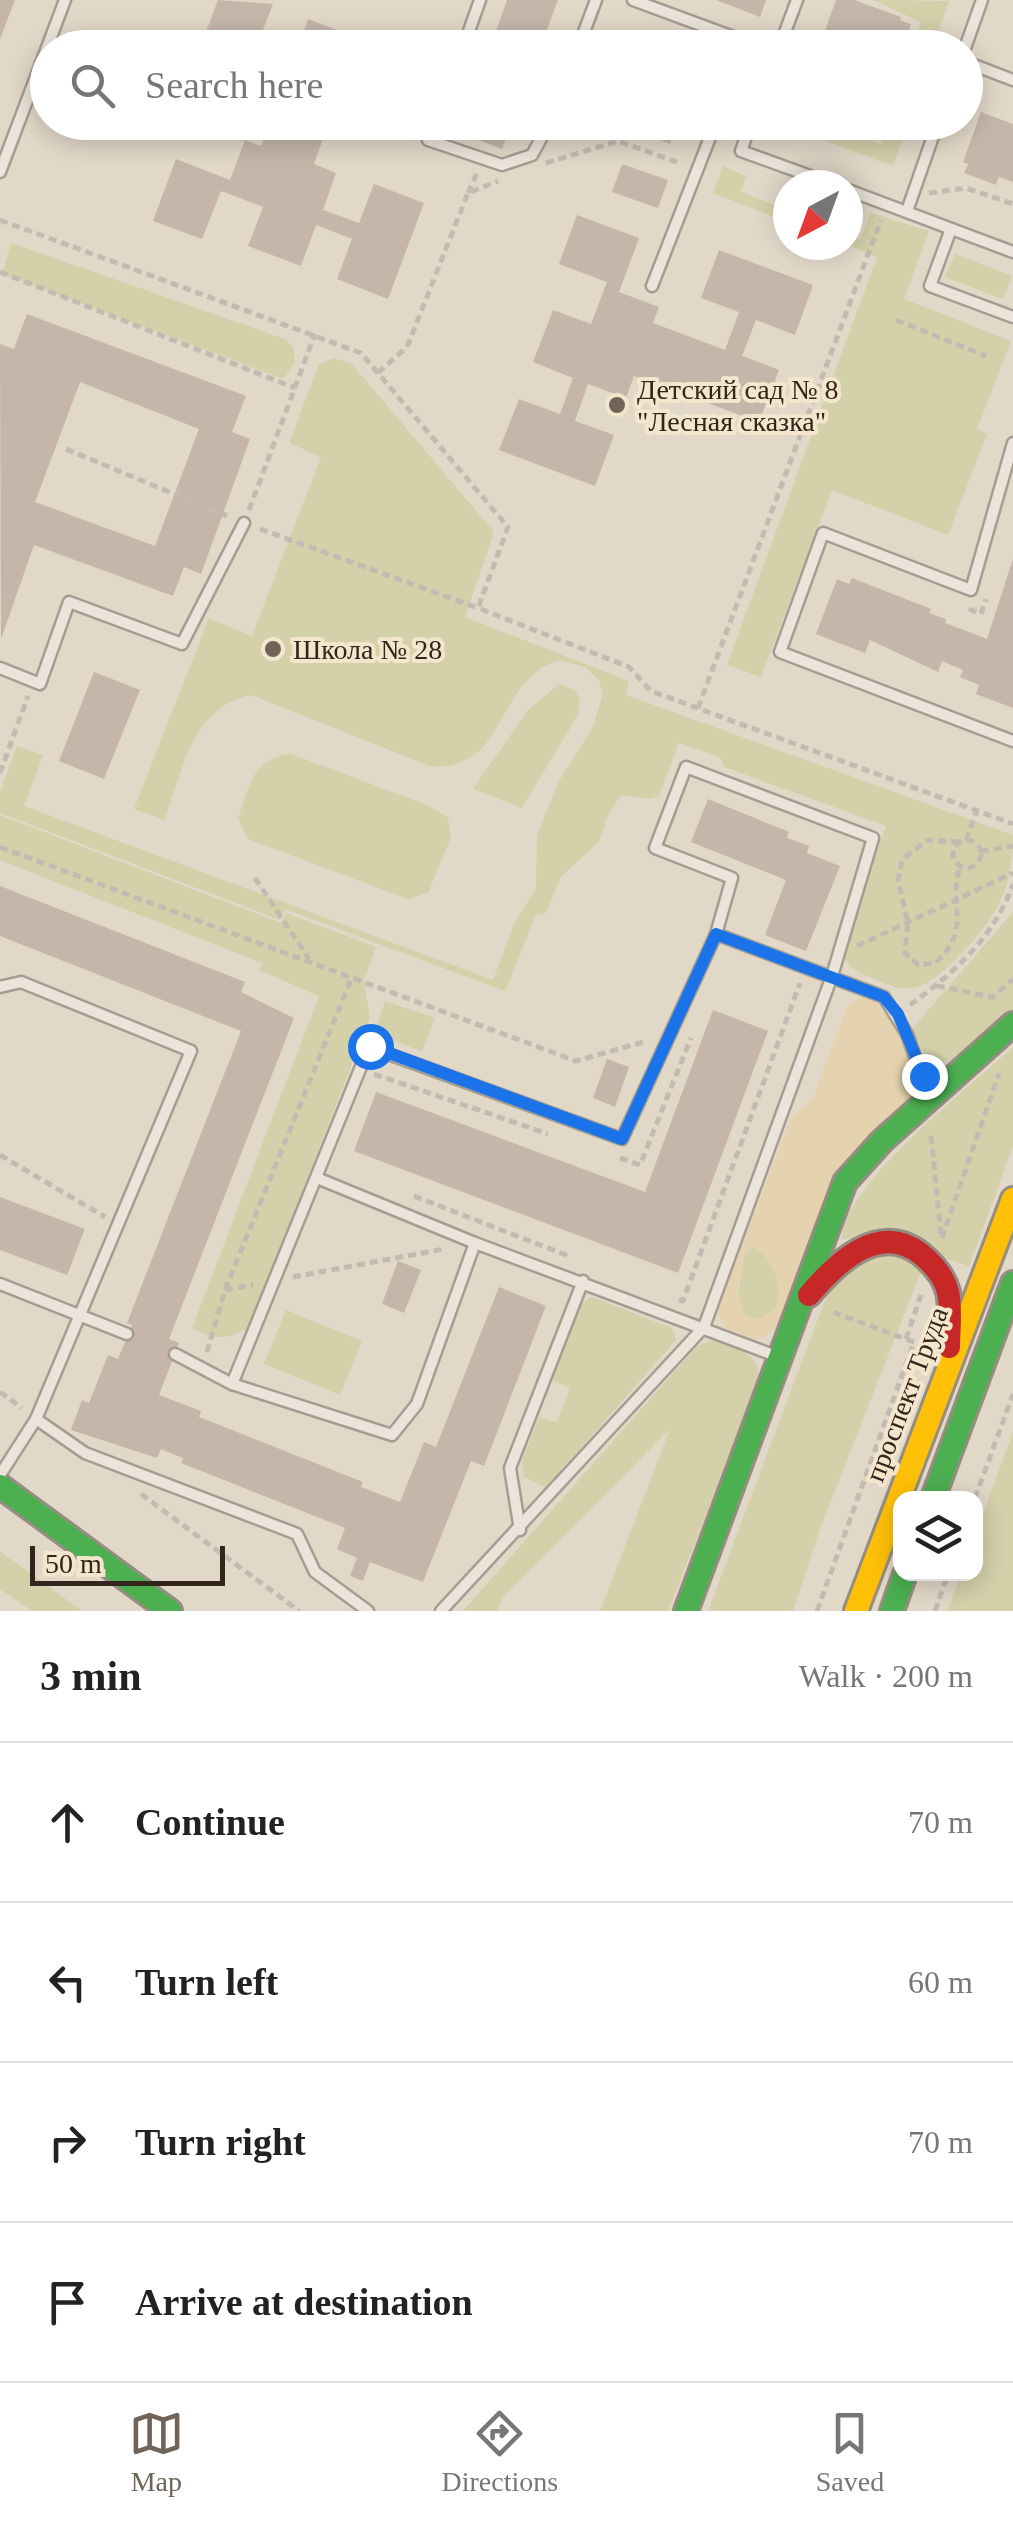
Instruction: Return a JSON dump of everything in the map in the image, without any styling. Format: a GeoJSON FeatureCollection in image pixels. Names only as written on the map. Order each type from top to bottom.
{"type":"FeatureCollection","features":[{"type":"Feature","properties":{"kind":"main road"},"geometry":{"type":"LineString","coordinates":[[686,1611],[804,1302],[818,1248],[845,1182],[928,1098],[1013,1024]]}},
{"type":"Feature","properties":{"kind":"main road","name":"проспект Труда"},"geometry":{"type":"LineString","coordinates":[[856,1611],[1013,1199]]}},
{"type":"Feature","properties":{"kind":"main road"},"geometry":{"type":"LineString","coordinates":[[804,1302],[848,1254],[873,1243],[904,1244],[932,1264],[948,1290],[948,1368]]}},
{"type":"Feature","properties":{"kind":"main road"},"geometry":{"type":"LineString","coordinates":[[936,1491],[1013,1282]]}},
{"type":"Feature","properties":{"kind":"main road"},"geometry":{"type":"LineString","coordinates":[[979,1378],[1013,1342]]}},
{"type":"Feature","properties":{"kind":"main road"},"geometry":{"type":"LineString","coordinates":[[0,1486],[170,1611]]}},
{"type":"Feature","properties":{"kind":"main road"},"geometry":{"type":"LineString","coordinates":[[892,1611],[903,1581]]}},
{"type":"Feature","properties":{"kind":"lane"},"geometry":{"type":"LineString","coordinates":[[53,30],[65,0]]}},
{"type":"Feature","properties":{"kind":"lane"},"geometry":{"type":"LineString","coordinates":[[469,30],[480,0]]}},
{"type":"Feature","properties":{"kind":"lane"},"geometry":{"type":"LineString","coordinates":[[585,30],[596,0]]}},
{"type":"Feature","properties":{"kind":"lane"},"geometry":{"type":"LineString","coordinates":[[632,0],[709,30]]}},
{"type":"Feature","properties":{"kind":"lane"},"geometry":{"type":"LineString","coordinates":[[786,30],[797,0]]}},
{"type":"Feature","properties":{"kind":"lane"},"geometry":{"type":"LineString","coordinates":[[971,30],[982,0]]}},
{"type":"Feature","properties":{"kind":"lane"},"geometry":{"type":"LineString","coordinates":[[983,69],[1013,80]]}},
{"type":"Feature","properties":{"kind":"lane"},"geometry":{"type":"LineString","coordinates":[[1,164],[30,90]]}},
{"type":"Feature","properties":{"kind":"lane"},"geometry":{"type":"LineString","coordinates":[[428,140],[502,165],[532,155],[540,140]]}},
{"type":"Feature","properties":{"kind":"lane"},"geometry":{"type":"LineString","coordinates":[[652,286],[709,140]]}},
{"type":"Feature","properties":{"kind":"lane"},"geometry":{"type":"LineString","coordinates":[[745,140],[741,151],[794,170]]}},
{"type":"Feature","properties":{"kind":"lane"},"geometry":{"type":"LineString","coordinates":[[907,211],[932,140]]}},
{"type":"Feature","properties":{"kind":"lane"},"geometry":{"type":"LineString","coordinates":[[863,195],[1013,252]]}},
{"type":"Feature","properties":{"kind":"lane"},"geometry":{"type":"LineString","coordinates":[[951,229],[930,286],[1013,318]]}},
{"type":"Feature","properties":{"kind":"lane"},"geometry":{"type":"LineString","coordinates":[[1013,443],[971,590],[822,534],[780,652],[1013,741]]}},
{"type":"Feature","properties":{"kind":"lane"},"geometry":{"type":"LineString","coordinates":[[0,668],[40,684],[69,602],[182,644],[244,523]]}},
{"type":"Feature","properties":{"kind":"lane"},"geometry":{"type":"LineString","coordinates":[[232,1384],[370,1046],[622,1139],[716,934],[732,878],[655,848],[686,767],[873,838],[829,982],[704,1327],[441,1611]]}},
{"type":"Feature","properties":{"kind":"lane"},"geometry":{"type":"LineString","coordinates":[[716,934],[829,982],[884,997],[898,1014],[928,1098]]}},
{"type":"Feature","properties":{"kind":"lane"},"geometry":{"type":"LineString","coordinates":[[0,987],[21,982],[191,1051],[36,1419],[0,1476]]}},
{"type":"Feature","properties":{"kind":"lane"},"geometry":{"type":"LineString","coordinates":[[317,1178],[475,1243],[782,1358]]}},
{"type":"Feature","properties":{"kind":"lane"},"geometry":{"type":"LineString","coordinates":[[175,1354],[232,1384],[392,1435],[417,1404],[475,1243]]}},
{"type":"Feature","properties":{"kind":"lane"},"geometry":{"type":"LineString","coordinates":[[520,1530],[510,1468],[582,1281]]}},
{"type":"Feature","properties":{"kind":"lane"},"geometry":{"type":"LineString","coordinates":[[0,1284],[127,1334]]}},
{"type":"Feature","properties":{"kind":"lane"},"geometry":{"type":"LineString","coordinates":[[36,1419],[85,1453],[298,1534],[315,1572],[368,1611]]}},
{"type":"Feature","properties":{"kind":"path"},"geometry":{"type":"LineString","coordinates":[[540,166],[593,145],[618,141],[698,170]]}},
{"type":"Feature","properties":{"kind":"path"},"geometry":{"type":"LineString","coordinates":[[378,373],[407,347],[468,193],[504,179]]}},
{"type":"Feature","properties":{"kind":"path"},"geometry":{"type":"LineString","coordinates":[[913,195],[966,188],[1013,204]]}},
{"type":"Feature","properties":{"kind":"path"},"geometry":{"type":"LineString","coordinates":[[698,708],[887,204]]}},
{"type":"Feature","properties":{"kind":"path"},"geometry":{"type":"LineString","coordinates":[[0,220],[362,354],[508,527],[478,608]]}},
{"type":"Feature","properties":{"kind":"path"},"geometry":{"type":"LineString","coordinates":[[0,272],[295,388]]}},
{"type":"Feature","properties":{"kind":"path"},"geometry":{"type":"LineString","coordinates":[[896,320],[986,356]]}},
{"type":"Feature","properties":{"kind":"path"},"geometry":{"type":"LineString","coordinates":[[244,523],[315,334]]}},
{"type":"Feature","properties":{"kind":"path"},"geometry":{"type":"LineString","coordinates":[[66,449],[244,523],[629,668],[651,691],[1013,824]]}},
{"type":"Feature","properties":{"kind":"path"},"geometry":{"type":"LineString","coordinates":[[0,773],[32,680]]}},
{"type":"Feature","properties":{"kind":"path"},"geometry":{"type":"LineString","coordinates":[[960,867],[952,855],[977,810]]}},
{"type":"Feature","properties":{"kind":"path"},"geometry":{"type":"LineString","coordinates":[[960,867],[954,886],[959,922],[954,942],[935,963],[918,965],[905,954],[908,922],[898,880],[902,860],[927,840],[963,841],[981,851],[1013,846]]}},
{"type":"Feature","properties":{"kind":"path"},"geometry":{"type":"LineString","coordinates":[[0,846],[576,1061],[669,1035]]}},
{"type":"Feature","properties":{"kind":"path"},"geometry":{"type":"LineString","coordinates":[[960,867],[975,866],[981,851]]}},
{"type":"Feature","properties":{"kind":"path"},"geometry":{"type":"LineString","coordinates":[[838,954],[1013,873]]}},
{"type":"Feature","properties":{"kind":"path"},"geometry":{"type":"LineString","coordinates":[[255,878],[311,962]]}},
{"type":"Feature","properties":{"kind":"path"},"geometry":{"type":"LineString","coordinates":[[898,1014],[937,986],[980,944],[998,919],[1013,884]]}},
{"type":"Feature","properties":{"kind":"path"},"geometry":{"type":"LineString","coordinates":[[786,975],[829,982]]}},
{"type":"Feature","properties":{"kind":"path"},"geometry":{"type":"LineString","coordinates":[[202,1368],[224,1290],[352,977]]}},
{"type":"Feature","properties":{"kind":"path"},"geometry":{"type":"LineString","coordinates":[[937,986],[993,998],[1013,979]]}},
{"type":"Feature","properties":{"kind":"path"},"geometry":{"type":"LineString","coordinates":[[666,1294],[684,1301],[802,980]]}},
{"type":"Feature","properties":{"kind":"path"},"geometry":{"type":"LineString","coordinates":[[603,1152],[640,1165],[696,1025]]}},
{"type":"Feature","properties":{"kind":"path"},"geometry":{"type":"LineString","coordinates":[[360,1070],[566,1140]]}},
{"type":"Feature","properties":{"kind":"path"},"geometry":{"type":"LineString","coordinates":[[936,1252],[999,1072]]}},
{"type":"Feature","properties":{"kind":"path"},"geometry":{"type":"LineString","coordinates":[[928,1098],[942,1238]]}},
{"type":"Feature","properties":{"kind":"path"},"geometry":{"type":"LineString","coordinates":[[0,1155],[62,1188],[119,1226]]}},
{"type":"Feature","properties":{"kind":"path"},"geometry":{"type":"LineString","coordinates":[[409,1194],[580,1260]]}},
{"type":"Feature","properties":{"kind":"path"},"geometry":{"type":"LineString","coordinates":[[224,1290],[511,1234]]}},
{"type":"Feature","properties":{"kind":"path"},"geometry":{"type":"LineString","coordinates":[[804,1302],[914,1342],[818,1611]]}},
{"type":"Feature","properties":{"kind":"path"},"geometry":{"type":"LineString","coordinates":[[0,1392],[36,1419]]}},
{"type":"Feature","properties":{"kind":"path"},"geometry":{"type":"LineString","coordinates":[[978,1491],[1013,1394]]}},
{"type":"Feature","properties":{"kind":"path"},"geometry":{"type":"LineString","coordinates":[[131,1487],[299,1611]]}},
{"type":"Feature","properties":{"kind":"path"},"geometry":{"type":"LineString","coordinates":[[935,1611],[946,1581]]}},
{"type":"Feature","properties":{"kind":"shaded area"},"geometry":{"type":"Polygon","coordinates":[[[873,0],[949,1],[939,30],[918,30],[921,22],[873,0]]]}},
{"type":"Feature","properties":{"kind":"shaded area"},"geometry":{"type":"Polygon","coordinates":[[[823,140],[867,140],[881,144],[882,140],[902,140],[893,166],[823,140]]]}},
{"type":"Feature","properties":{"kind":"shaded area"},"geometry":{"type":"Polygon","coordinates":[[[723,166],[746,176],[741,192],[773,204],[773,216],[713,193],[723,166]]]}},
{"type":"Feature","properties":{"kind":"shaded area"},"geometry":{"type":"Polygon","coordinates":[[[871,213],[929,231],[904,299],[1011,341],[977,429],[987,434],[948,535],[832,490],[761,677],[727,665],[877,257],[863,251],[863,232],[871,213]]]}},
{"type":"Feature","properties":{"kind":"shaded area"},"geometry":{"type":"Polygon","coordinates":[[[11,243],[285,339],[293,347],[295,361],[284,379],[2,274],[11,243]]]}},
{"type":"Feature","properties":{"kind":"shaded area"},"geometry":{"type":"Polygon","coordinates":[[[955,254],[1012,276],[1003,299],[945,277],[955,254]]]}},
{"type":"Feature","properties":{"kind":"shaded area"},"geometry":{"type":"Polygon","coordinates":[[[334,358],[352,364],[494,532],[465,617],[629,681],[626,695],[1013,835],[1003,896],[963,952],[938,975],[917,987],[890,985],[855,970],[846,960],[843,946],[886,826],[724,767],[721,758],[679,743],[659,795],[652,799],[621,795],[608,815],[599,841],[560,878],[546,913],[536,915],[505,991],[285,909],[280,920],[0,813],[0,792],[17,746],[43,755],[24,806],[493,980],[515,922],[536,888],[537,835],[559,781],[593,727],[603,694],[599,680],[585,667],[560,660],[538,670],[523,685],[489,740],[475,755],[456,764],[430,766],[251,695],[231,702],[203,727],[184,762],[164,820],[134,809],[209,618],[252,636],[321,457],[289,443],[319,364],[334,358]]]}},
{"type":"Feature","properties":{"kind":"shaded area"},"geometry":{"type":"Polygon","coordinates":[[[559,684],[575,690],[580,700],[578,715],[522,808],[473,789],[528,710],[559,684]]]}},
{"type":"Feature","properties":{"kind":"shaded area"},"geometry":{"type":"Polygon","coordinates":[[[291,754],[432,807],[448,818],[451,837],[428,893],[408,899],[248,839],[238,818],[254,776],[268,761],[291,754]]]}},
{"type":"Feature","properties":{"kind":"shaded area"},"geometry":{"type":"Polygon","coordinates":[[[0,815],[281,923],[286,913],[376,947],[364,980],[370,1018],[250,1326],[235,1334],[215,1337],[192,1328],[319,996],[259,970],[262,963],[0,860],[0,815]]]}},
{"type":"Feature","properties":{"kind":"shaded area"},"geometry":{"type":"Polygon","coordinates":[[[1013,912],[1013,1010],[952,1061],[931,1057],[916,1043],[913,1028],[1013,912]]]}},
{"type":"Feature","properties":{"kind":"shaded area"},"geometry":{"type":"Polygon","coordinates":[[[385,1001],[435,1018],[422,1051],[374,1034],[385,1001]]]}},
{"type":"Feature","properties":{"kind":"shaded area"},"geometry":{"type":"Polygon","coordinates":[[[1013,1047],[1013,1146],[969,1266],[865,1234],[842,1240],[847,1218],[885,1165],[1013,1047]]]}},
{"type":"Feature","properties":{"kind":"shaded area"},"geometry":{"type":"Polygon","coordinates":[[[752,1247],[767,1258],[778,1283],[774,1310],[757,1320],[744,1315],[737,1297],[745,1253],[752,1247]]]}},
{"type":"Feature","properties":{"kind":"shaded area"},"geometry":{"type":"Polygon","coordinates":[[[873,1253],[907,1255],[921,1272],[821,1526],[793,1611],[708,1611],[827,1295],[839,1277],[873,1253]]]}},
{"type":"Feature","properties":{"kind":"shaded area"},"geometry":{"type":"Polygon","coordinates":[[[592,1297],[672,1328],[676,1340],[546,1488],[524,1477],[522,1461],[539,1417],[557,1422],[570,1388],[551,1380],[580,1305],[592,1297]]]}},
{"type":"Feature","properties":{"kind":"shaded area"},"geometry":{"type":"Polygon","coordinates":[[[286,1310],[362,1341],[340,1395],[264,1364],[286,1310]]]}},
{"type":"Feature","properties":{"kind":"shaded area"},"geometry":{"type":"Polygon","coordinates":[[[714,1340],[750,1357],[760,1379],[668,1611],[600,1611],[670,1429],[502,1598],[497,1611],[463,1611],[697,1346],[714,1340]]]}},
{"type":"Feature","properties":{"kind":"shaded area"},"geometry":{"type":"Polygon","coordinates":[[[1013,1432],[1013,1611],[947,1611],[958,1581],[983,1581],[983,1514],[1013,1432]]]}},
{"type":"Feature","properties":{"kind":"shaded area"},"geometry":{"type":"Polygon","coordinates":[[[0,1551],[82,1611],[32,1611],[0,1589],[0,1551]]]}},
{"type":"Feature","properties":{"kind":"sand"},"geometry":{"type":"Polygon","coordinates":[[[861,996],[871,998],[888,1016],[902,1039],[919,1084],[916,1097],[863,1145],[778,1328],[757,1340],[726,1328],[717,1311],[791,1118],[813,1098],[848,1005],[861,996]],[[752,1247],[745,1253],[737,1291],[744,1315],[757,1320],[774,1310],[778,1292],[776,1274],[752,1247]]]}},
{"type":"Feature","properties":{"kind":"building"},"geometry":{"type":"Polygon","coordinates":[[[0,0],[15,0],[0,39],[0,0]]]}},
{"type":"Feature","properties":{"kind":"building"},"geometry":{"type":"Polygon","coordinates":[[[218,0],[273,4],[263,30],[207,30],[218,0]]]}},
{"type":"Feature","properties":{"kind":"building"},"geometry":{"type":"Polygon","coordinates":[[[507,0],[558,0],[547,30],[496,30],[507,0]]]}},
{"type":"Feature","properties":{"kind":"building"},"geometry":{"type":"Polygon","coordinates":[[[716,0],[766,0],[760,17],[716,0]]]}},
{"type":"Feature","properties":{"kind":"building"},"geometry":{"type":"Polygon","coordinates":[[[836,0],[854,0],[911,24],[909,30],[825,30],[836,0]]]}},
{"type":"Feature","properties":{"kind":"building"},"geometry":{"type":"Polygon","coordinates":[[[308,19],[337,30],[304,30],[308,19]]]}},
{"type":"Feature","properties":{"kind":"building"},"geometry":{"type":"Polygon","coordinates":[[[983,113],[1013,124],[1013,182],[999,177],[996,185],[964,173],[968,164],[963,162],[971,140],[983,140],[983,113]]]}},
{"type":"Feature","properties":{"kind":"building"},"geometry":{"type":"Polygon","coordinates":[[[245,140],[261,146],[263,140],[323,140],[314,164],[336,173],[323,210],[359,223],[374,184],[424,203],[388,299],[337,279],[352,239],[316,225],[301,266],[248,246],[263,207],[221,191],[202,239],[153,221],[176,159],[230,180],[245,140]]]}},
{"type":"Feature","properties":{"kind":"building"},"geometry":{"type":"Polygon","coordinates":[[[479,140],[505,140],[502,149],[479,140]]]}},
{"type":"Feature","properties":{"kind":"building"},"geometry":{"type":"Polygon","coordinates":[[[622,164],[668,180],[658,208],[612,192],[622,164]]]}},
{"type":"Feature","properties":{"kind":"building"},"geometry":{"type":"Polygon","coordinates":[[[577,215],[639,238],[619,292],[659,307],[653,323],[725,350],[739,312],[701,298],[719,250],[813,285],[795,335],[756,320],[742,356],[779,370],[759,422],[634,376],[626,398],[588,384],[575,421],[614,435],[595,486],[499,450],[519,399],[560,414],[573,378],[533,362],[553,310],[591,324],[607,282],[559,264],[577,215]]]}},
{"type":"Feature","properties":{"kind":"building"},"geometry":{"type":"Polygon","coordinates":[[[27,314],[246,396],[232,432],[250,439],[201,574],[184,567],[173,596],[34,545],[1,639],[0,344],[14,349],[27,314]],[[80,382],[35,502],[155,546],[199,429],[80,382]]]}},
{"type":"Feature","properties":{"kind":"building"},"geometry":{"type":"Polygon","coordinates":[[[1013,559],[1013,708],[976,694],[979,685],[960,677],[963,670],[942,661],[938,672],[870,640],[865,653],[816,634],[837,579],[849,584],[852,578],[931,609],[929,613],[946,619],[945,623],[987,639],[1013,559]]]}},
{"type":"Feature","properties":{"kind":"building"},"geometry":{"type":"Polygon","coordinates":[[[94,672],[140,690],[104,779],[59,761],[94,672]]]}},
{"type":"Feature","properties":{"kind":"building"},"geometry":{"type":"Polygon","coordinates":[[[708,799],[789,832],[787,838],[809,846],[807,853],[840,866],[806,951],[765,935],[786,880],[691,842],[708,799]]]}},
{"type":"Feature","properties":{"kind":"building"},"geometry":{"type":"Polygon","coordinates":[[[0,886],[245,982],[241,992],[294,1018],[169,1339],[179,1343],[159,1395],[201,1411],[199,1417],[363,1482],[361,1487],[400,1502],[424,1442],[436,1447],[499,1287],[546,1306],[484,1466],[471,1461],[423,1582],[370,1562],[363,1581],[350,1576],[357,1558],[337,1549],[345,1528],[181,1463],[183,1458],[161,1449],[157,1458],[71,1430],[82,1400],[89,1403],[108,1355],[118,1359],[132,1325],[127,1323],[241,1031],[0,936],[0,886]]]}},
{"type":"Feature","properties":{"kind":"building"},"geometry":{"type":"Polygon","coordinates":[[[713,1010],[768,1031],[678,1273],[354,1151],[376,1092],[645,1192],[713,1010]]]}},
{"type":"Feature","properties":{"kind":"building"},"geometry":{"type":"Polygon","coordinates":[[[607,1059],[629,1067],[615,1107],[593,1098],[607,1059]]]}},
{"type":"Feature","properties":{"kind":"building"},"geometry":{"type":"Polygon","coordinates":[[[0,1197],[85,1229],[67,1275],[0,1250],[0,1197]]]}},
{"type":"Feature","properties":{"kind":"building"},"geometry":{"type":"Polygon","coordinates":[[[398,1261],[421,1270],[404,1313],[382,1304],[398,1261]]]}},
{"type":"Feature","properties":{"kind":"traffic: fast"},"geometry":{"type":"LineString","coordinates":[[686,1611],[845,1182],[882,1141],[1013,1024]]}},
{"type":"Feature","properties":{"kind":"traffic: fast"},"geometry":{"type":"LineString","coordinates":[[936,1491],[1013,1283]]}},
{"type":"Feature","properties":{"kind":"traffic: fast"},"geometry":{"type":"LineString","coordinates":[[0,1486],[170,1611]]}},
{"type":"Feature","properties":{"kind":"traffic: fast"},"geometry":{"type":"LineString","coordinates":[[892,1611],[903,1581]]}},
{"type":"Feature","properties":{"kind":"traffic: slow"},"geometry":{"type":"LineString","coordinates":[[856,1611],[1013,1199]]}},
{"type":"Feature","properties":{"kind":"traffic: jam"},"geometry":{"type":"LineString","coordinates":[[809,1295],[832,1270],[859,1250],[890,1242],[905,1245],[930,1262],[946,1286],[950,1306],[949,1347]]}},
{"type":"Feature","properties":{"kind":"place","name":"Детский сад № 8 \"Лесная сказка\""},"geometry":{"type":"Point","coordinates":[617,405]}},
{"type":"Feature","properties":{"kind":"place","name":"Школа № 28"},"geometry":{"type":"Point","coordinates":[273,649]}},
{"type":"Feature","properties":{"kind":"route"},"geometry":{"type":"LineString","coordinates":[[370,1046],[622,1139],[716,934],[865,986],[884,997],[898,1014],[924,1076]]}}]}
